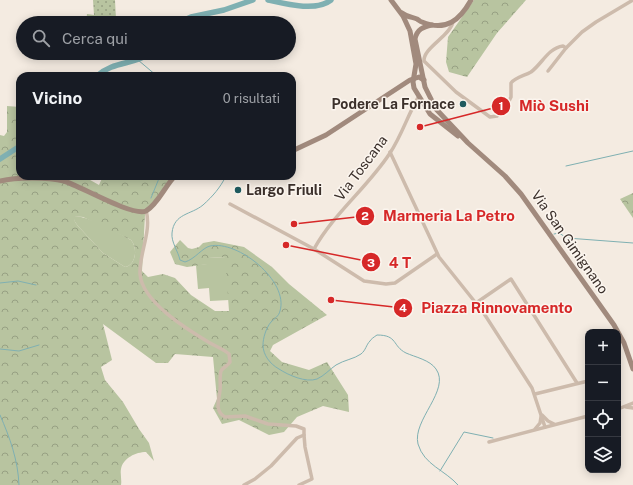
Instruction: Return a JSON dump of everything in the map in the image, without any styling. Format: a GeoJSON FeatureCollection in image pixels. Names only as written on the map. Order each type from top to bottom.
{"type":"FeatureCollection","features":[{"type":"Feature","properties":{"kind":"main road"},"geometry":{"type":"LineString","coordinates":[[410,31],[414,32],[432,25],[453,22],[464,12],[471,0]]}},
{"type":"Feature","properties":{"kind":"main road"},"geometry":{"type":"LineString","coordinates":[[392,1],[400,11],[410,31],[416,65],[413,83],[414,88],[404,84]]}},
{"type":"Feature","properties":{"kind":"main road"},"geometry":{"type":"LineString","coordinates":[[400,11],[412,19],[417,19],[420,22],[432,25]]}},
{"type":"Feature","properties":{"kind":"main road"},"geometry":{"type":"LineString","coordinates":[[407,26],[409,21],[412,19]]}},
{"type":"Feature","properties":{"kind":"main road","name":"Via San Gimignano"},"geometry":{"type":"LineString","coordinates":[[420,22],[421,26],[418,30],[415,42],[424,82],[436,109],[468,143]]}},
{"type":"Feature","properties":{"kind":"main road"},"geometry":{"type":"LineString","coordinates":[[296,149],[328,133],[404,84],[419,77],[424,82],[419,96]]}},
{"type":"Feature","properties":{"kind":"main road","name":"Via San Gimignano"},"geometry":{"type":"LineString","coordinates":[[414,88],[428,112],[434,118],[468,143],[502,172],[521,194],[614,325],[625,344],[633,369]]}},
{"type":"Feature","properties":{"kind":"main road"},"geometry":{"type":"LineString","coordinates":[[0,181],[16,178]]}},
{"type":"Feature","properties":{"kind":"main road"},"geometry":{"type":"LineString","coordinates":[[57,180],[74,185],[133,211],[141,212],[152,206],[172,180]]}},
{"type":"Feature","properties":{"kind":"street"},"geometry":{"type":"LineString","coordinates":[[548,71],[566,48],[582,32],[633,0]]}},
{"type":"Feature","properties":{"kind":"street"},"geometry":{"type":"LineString","coordinates":[[453,22],[426,53],[423,59],[456,92],[490,117],[497,116],[508,103],[511,97],[511,83],[514,79],[530,72],[540,64],[553,49],[563,46],[566,48]]}},
{"type":"Feature","properties":{"kind":"street","name":"Via Toscana"},"geometry":{"type":"LineString","coordinates":[[314,249],[328,228],[390,152],[419,96]]}},
{"type":"Feature","properties":{"kind":"street"},"geometry":{"type":"LineString","coordinates":[[390,152],[437,254],[476,303],[535,394],[544,427]]}},
{"type":"Feature","properties":{"kind":"street"},"geometry":{"type":"LineString","coordinates":[[230,204],[314,249],[362,281],[394,284],[437,254]]}},
{"type":"Feature","properties":{"kind":"street"},"geometry":{"type":"LineString","coordinates":[[146,210],[146,238],[140,272],[142,284],[148,296],[172,317],[229,354],[230,362],[222,370],[220,375],[218,404],[219,412],[225,417],[245,416],[268,424],[304,429],[305,447],[312,479],[298,485]]}},
{"type":"Feature","properties":{"kind":"street"},"geometry":{"type":"LineString","coordinates":[[476,303],[511,279],[577,383]]}},
{"type":"Feature","properties":{"kind":"street"},"geometry":{"type":"LineString","coordinates":[[535,394],[585,382]]}},
{"type":"Feature","properties":{"kind":"street"},"geometry":{"type":"LineString","coordinates":[[621,407],[633,404]]}},
{"type":"Feature","properties":{"kind":"street"},"geometry":{"type":"LineString","coordinates":[[541,414],[548,421],[556,424]]}},
{"type":"Feature","properties":{"kind":"street"},"geometry":{"type":"LineString","coordinates":[[534,430],[540,423],[541,414]]}},
{"type":"Feature","properties":{"kind":"street"},"geometry":{"type":"LineString","coordinates":[[489,442],[585,417]]}},
{"type":"Feature","properties":{"kind":"street"},"geometry":{"type":"LineString","coordinates":[[244,485],[255,479],[271,466],[297,438],[304,435]]}},
{"type":"Feature","properties":{"kind":"green space"},"geometry":{"type":"Polygon","coordinates":[[[93,0],[115,0],[116,16],[87,16],[87,14],[94,15],[93,0]]]}},
{"type":"Feature","properties":{"kind":"green space"},"geometry":{"type":"Polygon","coordinates":[[[474,0],[526,0],[497,33],[467,77],[449,72],[446,62],[448,37],[474,0]]]}},
{"type":"Feature","properties":{"kind":"green space"},"geometry":{"type":"Polygon","coordinates":[[[7,106],[16,107],[16,180],[90,180],[99,185],[101,180],[169,180],[145,215],[142,271],[148,277],[163,274],[175,278],[191,295],[215,311],[229,311],[225,257],[208,258],[208,264],[187,267],[175,264],[170,252],[180,240],[188,248],[192,249],[199,247],[203,243],[214,241],[244,247],[272,267],[289,284],[327,315],[273,345],[270,351],[282,362],[309,370],[327,362],[348,395],[349,412],[323,406],[297,417],[284,432],[269,435],[239,420],[222,424],[213,408],[217,399],[213,357],[175,354],[168,363],[156,363],[103,324],[112,360],[101,367],[105,380],[123,402],[149,443],[154,461],[146,452],[130,456],[122,465],[121,485],[0,485],[0,135],[4,136],[7,132],[7,106]],[[74,216],[75,222],[78,226],[103,253],[125,267],[132,263],[135,256],[135,247],[131,240],[83,217],[74,216]]]}},
{"type":"Feature","properties":{"kind":"green space"},"geometry":{"type":"Polygon","coordinates":[[[633,193],[633,218],[620,199],[633,193]]]}},
{"type":"Feature","properties":{"kind":"green space"},"geometry":{"type":"Polygon","coordinates":[[[73,216],[79,216],[94,221],[131,240],[135,247],[135,256],[132,263],[125,267],[103,253],[78,226],[73,216]]]}},
{"type":"Feature","properties":{"kind":"green space"},"geometry":{"type":"Polygon","coordinates":[[[226,257],[229,300],[210,301],[209,288],[198,289],[196,265],[207,264],[207,258],[226,257]]]}},
{"type":"Feature","properties":{"kind":"waterway"},"geometry":{"type":"LineString","coordinates":[[196,16],[224,10],[253,0]]}},
{"type":"Feature","properties":{"kind":"waterway"},"geometry":{"type":"LineString","coordinates":[[268,0],[301,6],[317,6],[325,4],[331,0]]}},
{"type":"Feature","properties":{"kind":"waterway"},"geometry":{"type":"LineString","coordinates":[[138,60],[152,72]]}},
{"type":"Feature","properties":{"kind":"waterway"},"geometry":{"type":"LineString","coordinates":[[102,72],[117,65],[138,60]]}},
{"type":"Feature","properties":{"kind":"waterway"},"geometry":{"type":"LineString","coordinates":[[0,159],[16,149]]}},
{"type":"Feature","properties":{"kind":"waterway"},"geometry":{"type":"LineString","coordinates":[[566,166],[633,151]]}},
{"type":"Feature","properties":{"kind":"waterway"},"geometry":{"type":"LineString","coordinates":[[151,198],[158,180]]}},
{"type":"Feature","properties":{"kind":"waterway"},"geometry":{"type":"LineString","coordinates":[[224,180],[216,192],[203,205],[184,215],[173,226],[172,236],[180,260],[185,262],[189,261],[210,246],[221,246],[234,249],[259,265],[277,287],[281,299],[278,316],[269,324],[265,333],[263,349],[273,365],[292,376],[308,380],[317,379],[336,365],[361,354],[371,340],[377,335],[384,335],[392,339],[406,353],[430,363],[436,369],[439,377],[439,386],[420,425],[418,444],[425,457],[458,485]]}},
{"type":"Feature","properties":{"kind":"waterway"},"geometry":{"type":"LineString","coordinates":[[554,234],[559,233],[567,238],[633,243]]}},
{"type":"Feature","properties":{"kind":"waterway"},"geometry":{"type":"LineString","coordinates":[[0,283],[18,281],[36,285]]}},
{"type":"Feature","properties":{"kind":"waterway"},"geometry":{"type":"LineString","coordinates":[[0,349],[19,351],[39,345]]}},
{"type":"Feature","properties":{"kind":"waterway"},"geometry":{"type":"LineString","coordinates":[[0,415],[13,449],[19,485]]}},
{"type":"Feature","properties":{"kind":"waterway"},"geometry":{"type":"LineString","coordinates":[[440,471],[464,432],[493,438]]}},
{"type":"Feature","properties":{"kind":"place","name":"Podere La Fornace"},"geometry":{"type":"Point","coordinates":[463,104]}},
{"type":"Feature","properties":{"kind":"place","name":"Miò Sushi"},"geometry":{"type":"Point","coordinates":[420,127]}},
{"type":"Feature","properties":{"kind":"place","name":"Largo Friuli"},"geometry":{"type":"Point","coordinates":[238,190]}},
{"type":"Feature","properties":{"kind":"place","name":"Marmeria La Petro"},"geometry":{"type":"Point","coordinates":[294,224]}},
{"type":"Feature","properties":{"kind":"place","name":"4 T"},"geometry":{"type":"Point","coordinates":[286,245]}},
{"type":"Feature","properties":{"kind":"place","name":"Piazza Rinnovamento"},"geometry":{"type":"Point","coordinates":[331,300]}}]}
